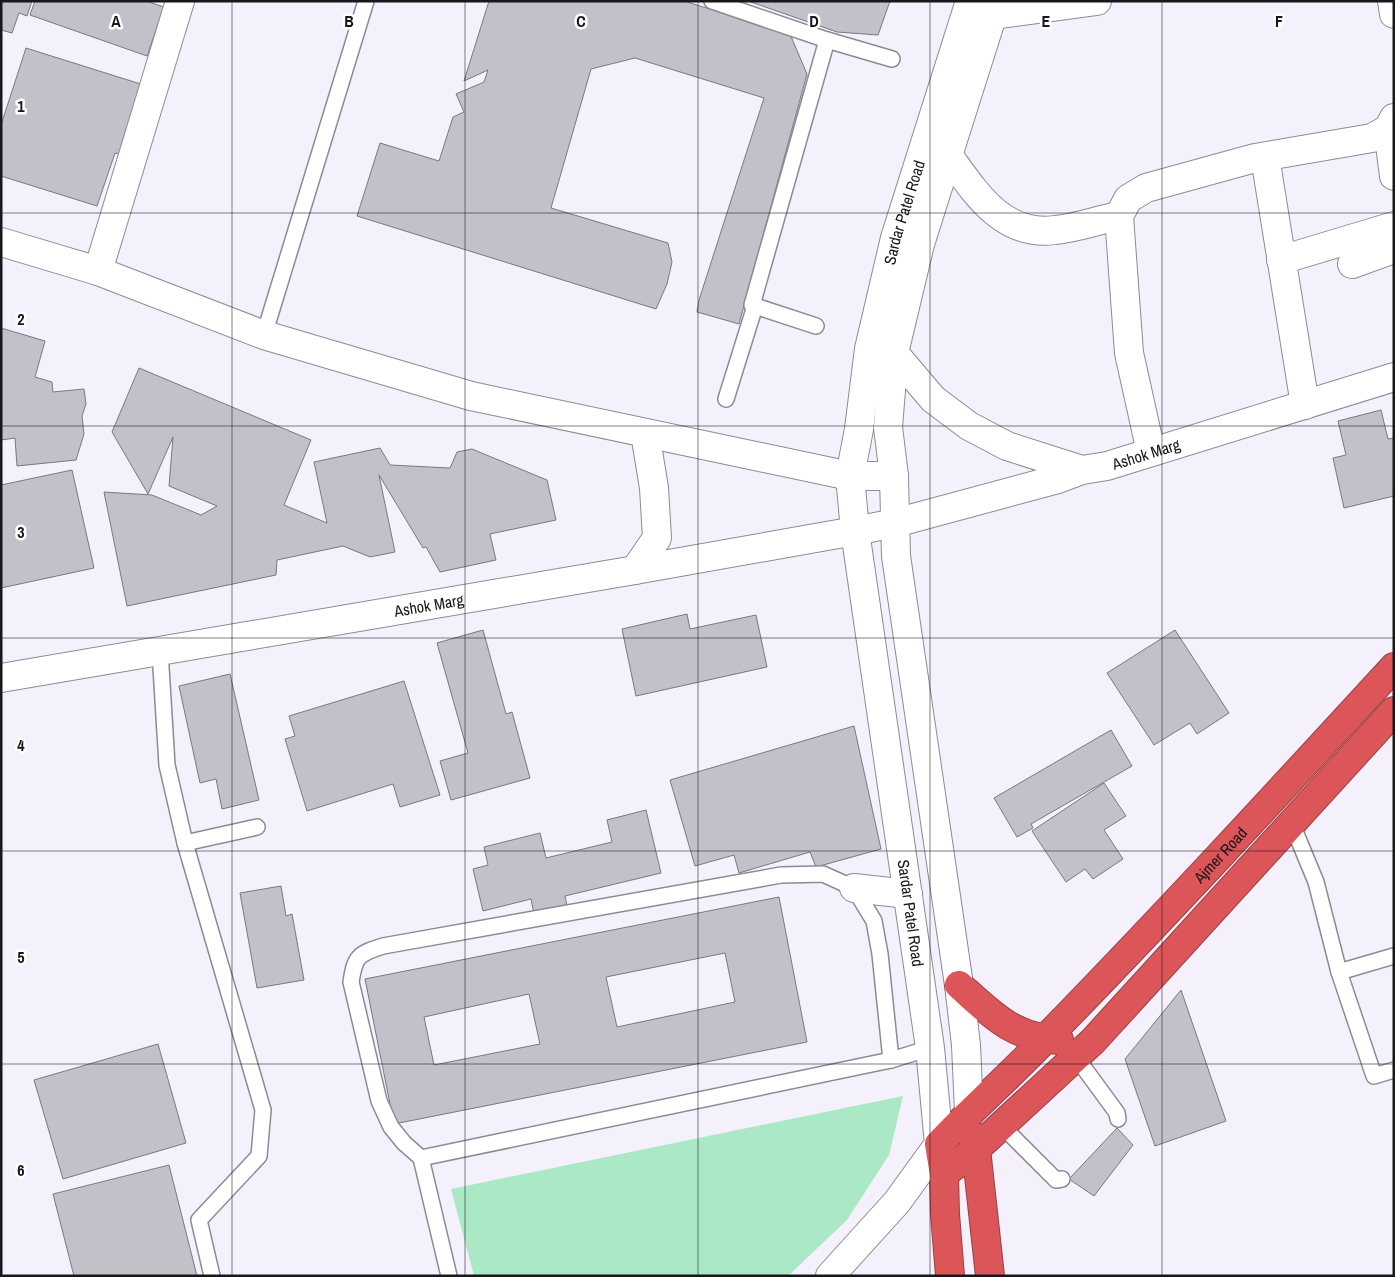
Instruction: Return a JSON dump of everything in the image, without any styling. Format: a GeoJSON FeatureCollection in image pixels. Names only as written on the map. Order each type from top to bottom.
{"type":"FeatureCollection","features":[{"type":"Feature","properties":{"kind":"highway","name":"Ajmer Road"},"geometry":{"type":"LineString","coordinates":[[940,1144],[969,1112],[1045,1040],[1208,870],[1394,668]]}},
{"type":"Feature","properties":{"kind":"highway","name":"Ajmer Road"},"geometry":{"type":"LineString","coordinates":[[944,1174],[976,1150],[1084,1049],[1394,711]]}},
{"type":"Feature","properties":{"kind":"highway"},"geometry":{"type":"LineString","coordinates":[[959,984],[996,1019],[1035,1037],[1084,1049]]}},
{"type":"Feature","properties":{"kind":"highway"},"geometry":{"type":"LineString","coordinates":[[969,1112],[976,1150],[990,1276]]}},
{"type":"Feature","properties":{"kind":"highway","name":"Sardar Patel Road"},"geometry":{"type":"LineString","coordinates":[[940,1144],[944,1174],[950,1276]]}},
{"type":"Feature","properties":{"kind":"street"},"geometry":{"type":"LineString","coordinates":[[98,271],[180,1]]}},
{"type":"Feature","properties":{"kind":"street"},"geometry":{"type":"LineString","coordinates":[[987,6],[1097,1]]}},
{"type":"Feature","properties":{"kind":"street"},"geometry":{"type":"LineString","coordinates":[[1392,1],[1394,14]]}},
{"type":"Feature","properties":{"kind":"street","name":"Sardar Patel Road"},"geometry":{"type":"LineString","coordinates":[[894,476],[888,427],[894,353],[920,244],[948,154],[987,6]]}},
{"type":"Feature","properties":{"kind":"street","name":"Sardar Patel Road"},"geometry":{"type":"LineString","coordinates":[[850,476],[859,429],[869,349],[895,238],[987,6]]}},
{"type":"Feature","properties":{"kind":"street"},"geometry":{"type":"LineString","coordinates":[[1151,452],[1129,353],[1119,216],[1128,199],[1146,188],[1265,157],[1372,138],[1391,124]]}},
{"type":"Feature","properties":{"kind":"street"},"geometry":{"type":"LineString","coordinates":[[1391,124],[1394,176]]}},
{"type":"Feature","properties":{"kind":"street"},"geometry":{"type":"LineString","coordinates":[[948,154],[980,198],[1002,218],[1028,230],[1054,230],[1119,216]]}},
{"type":"Feature","properties":{"kind":"street"},"geometry":{"type":"LineString","coordinates":[[1265,157],[1305,405]]}},
{"type":"Feature","properties":{"kind":"street"},"geometry":{"type":"LineString","coordinates":[[1282,260],[1394,226]]}},
{"type":"Feature","properties":{"kind":"street"},"geometry":{"type":"LineString","coordinates":[[1,242],[98,271],[264,335],[471,396],[850,476],[894,476],[896,556],[959,984],[966,1045],[969,1112]]}},
{"type":"Feature","properties":{"kind":"street"},"geometry":{"type":"LineString","coordinates":[[1352,264],[1394,249]]}},
{"type":"Feature","properties":{"kind":"street"},"geometry":{"type":"LineString","coordinates":[[894,353],[933,399],[968,426],[1007,446],[1082,470]]}},
{"type":"Feature","properties":{"kind":"street","name":"Ashok Marg"},"geometry":{"type":"LineString","coordinates":[[1,678],[635,570],[856,541],[895,523],[1058,479],[1082,470],[1107,466],[1394,377]]}},
{"type":"Feature","properties":{"kind":"street"},"geometry":{"type":"LineString","coordinates":[[635,570],[658,538],[654,488],[645,433]]}},
{"type":"Feature","properties":{"kind":"street"},"geometry":{"type":"LineString","coordinates":[[850,476],[856,541]]}},
{"type":"Feature","properties":{"kind":"street","name":"Sardar Patel Road"},"geometry":{"type":"LineString","coordinates":[[856,541],[930,1048],[940,1144]]}},
{"type":"Feature","properties":{"kind":"street"},"geometry":{"type":"LineString","coordinates":[[854,888],[908,894]]}},
{"type":"Feature","properties":{"kind":"street"},"geometry":{"type":"LineString","coordinates":[[830,1276],[897,1202],[940,1144]]}},
{"type":"Feature","properties":{"kind":"street"},"geometry":{"type":"LineString","coordinates":[[897,1202],[944,1174]]}},
{"type":"Feature","properties":{"kind":"lane"},"geometry":{"type":"LineString","coordinates":[[264,335],[366,1]]}},
{"type":"Feature","properties":{"kind":"lane"},"geometry":{"type":"LineString","coordinates":[[712,1],[827,40],[892,59]]}},
{"type":"Feature","properties":{"kind":"lane"},"geometry":{"type":"LineString","coordinates":[[816,326],[752,305],[827,40]]}},
{"type":"Feature","properties":{"kind":"lane"},"geometry":{"type":"LineString","coordinates":[[726,398],[755,306]]}},
{"type":"Feature","properties":{"kind":"lane"},"geometry":{"type":"LineString","coordinates":[[160,651],[167,766],[185,843],[263,1110],[259,1156],[199,1220],[212,1276]]}},
{"type":"Feature","properties":{"kind":"lane"},"geometry":{"type":"LineString","coordinates":[[1292,824],[1316,882],[1339,972],[1374,1076],[1394,1070]]}},
{"type":"Feature","properties":{"kind":"lane"},"geometry":{"type":"LineString","coordinates":[[185,843],[257,827]]}},
{"type":"Feature","properties":{"kind":"lane"},"geometry":{"type":"LineString","coordinates":[[449,1276],[421,1158],[404,1143],[391,1127],[380,1101],[352,982],[354,964],[365,952],[383,946],[781,875],[823,874],[854,888],[874,921],[880,954],[891,1060]]}},
{"type":"Feature","properties":{"kind":"lane"},"geometry":{"type":"LineString","coordinates":[[1339,972],[1394,956]]}},
{"type":"Feature","properties":{"kind":"lane"},"geometry":{"type":"LineString","coordinates":[[421,1158],[891,1060],[930,1048]]}},
{"type":"Feature","properties":{"kind":"lane"},"geometry":{"type":"LineString","coordinates":[[1084,1049],[1117,1113],[1118,1119]]}},
{"type":"Feature","properties":{"kind":"lane"},"geometry":{"type":"LineString","coordinates":[[1002,1126],[1056,1180],[1062,1180]]}},
{"type":"Feature","properties":{"kind":"green space"},"geometry":{"type":"Polygon","coordinates":[[[903,1096],[889,1155],[847,1220],[788,1276],[474,1276],[451,1189],[903,1096]]]}},
{"type":"Feature","properties":{"kind":"building"},"geometry":{"type":"Polygon","coordinates":[[[1,1],[32,1],[27,16],[19,13],[12,33],[1,30],[1,1]]]}},
{"type":"Feature","properties":{"kind":"building"},"geometry":{"type":"Polygon","coordinates":[[[35,1],[146,1],[164,7],[147,56],[30,15],[35,1]]]}},
{"type":"Feature","properties":{"kind":"building"},"geometry":{"type":"Polygon","coordinates":[[[489,1],[684,1],[790,34],[807,74],[739,324],[697,312],[699,300],[764,98],[635,58],[591,69],[551,208],[668,243],[672,262],[667,284],[656,309],[357,216],[380,143],[439,161],[453,117],[464,112],[456,94],[484,82],[488,70],[464,81],[489,1]]]}},
{"type":"Feature","properties":{"kind":"building"},"geometry":{"type":"Polygon","coordinates":[[[748,1],[890,1],[878,35],[837,32],[748,1]]]}},
{"type":"Feature","properties":{"kind":"building"},"geometry":{"type":"Polygon","coordinates":[[[26,48],[147,86],[124,155],[115,153],[97,206],[1,176],[1,125],[26,48]]]}},
{"type":"Feature","properties":{"kind":"building"},"geometry":{"type":"Polygon","coordinates":[[[1,328],[45,341],[35,377],[52,382],[53,392],[84,389],[86,404],[82,416],[84,434],[76,460],[17,466],[15,438],[1,440],[1,328]]]}},
{"type":"Feature","properties":{"kind":"building"},"geometry":{"type":"Polygon","coordinates":[[[139,368],[311,440],[284,505],[327,523],[314,462],[380,448],[390,465],[450,468],[457,452],[472,449],[547,480],[556,520],[490,534],[496,560],[440,572],[426,547],[423,548],[379,475],[395,552],[370,557],[343,546],[277,560],[276,575],[127,606],[104,492],[152,495],[201,515],[217,506],[169,486],[173,437],[148,494],[112,432],[139,368]]]}},
{"type":"Feature","properties":{"kind":"building"},"geometry":{"type":"Polygon","coordinates":[[[1381,410],[1388,439],[1394,438],[1394,496],[1344,508],[1333,458],[1346,455],[1338,421],[1381,410]]]}},
{"type":"Feature","properties":{"kind":"building"},"geometry":{"type":"Polygon","coordinates":[[[72,470],[94,568],[1,588],[1,485],[72,470]]]}},
{"type":"Feature","properties":{"kind":"building"},"geometry":{"type":"Polygon","coordinates":[[[687,614],[690,629],[756,615],[767,667],[636,696],[622,629],[687,614]]]}},
{"type":"Feature","properties":{"kind":"building"},"geometry":{"type":"Polygon","coordinates":[[[483,630],[506,714],[512,712],[530,778],[451,800],[440,761],[468,753],[437,643],[483,630]]]}},
{"type":"Feature","properties":{"kind":"building"},"geometry":{"type":"Polygon","coordinates":[[[1175,630],[1229,713],[1197,734],[1190,723],[1154,745],[1107,673],[1175,630]]]}},
{"type":"Feature","properties":{"kind":"building"},"geometry":{"type":"Polygon","coordinates":[[[230,674],[259,800],[222,809],[216,779],[200,783],[179,686],[230,674]]]}},
{"type":"Feature","properties":{"kind":"building"},"geometry":{"type":"Polygon","coordinates":[[[404,681],[440,795],[400,807],[393,784],[307,811],[285,739],[295,736],[289,716],[404,681]]]}},
{"type":"Feature","properties":{"kind":"building"},"geometry":{"type":"Polygon","coordinates":[[[854,726],[881,849],[816,867],[810,852],[739,873],[734,855],[695,866],[670,780],[854,726]]]}},
{"type":"Feature","properties":{"kind":"building"},"geometry":{"type":"Polygon","coordinates":[[[1111,730],[1132,766],[1031,824],[1033,828],[1017,837],[994,798],[1111,730]]]}},
{"type":"Feature","properties":{"kind":"building"},"geometry":{"type":"Polygon","coordinates":[[[1104,783],[1126,816],[1104,830],[1123,859],[1093,879],[1085,869],[1066,882],[1032,831],[1104,783]]]}},
{"type":"Feature","properties":{"kind":"building"},"geometry":{"type":"Polygon","coordinates":[[[646,810],[661,873],[565,896],[567,906],[534,914],[531,899],[483,911],[473,869],[488,865],[484,847],[540,833],[546,858],[612,842],[607,820],[646,810]]]}},
{"type":"Feature","properties":{"kind":"building"},"geometry":{"type":"Polygon","coordinates":[[[281,886],[286,916],[292,914],[304,980],[257,988],[240,893],[281,886]]]}},
{"type":"Feature","properties":{"kind":"building"},"geometry":{"type":"Polygon","coordinates":[[[779,897],[807,1042],[394,1124],[365,979],[779,897]],[[725,953],[606,977],[617,1027],[735,1002],[725,953]],[[529,994],[424,1017],[434,1065],[540,1044],[529,994]]]}},
{"type":"Feature","properties":{"kind":"building"},"geometry":{"type":"Polygon","coordinates":[[[1181,990],[1226,1121],[1155,1146],[1125,1059],[1181,990]]]}},
{"type":"Feature","properties":{"kind":"building"},"geometry":{"type":"Polygon","coordinates":[[[158,1044],[186,1143],[63,1179],[34,1080],[158,1044]]]}},
{"type":"Feature","properties":{"kind":"building"},"geometry":{"type":"Polygon","coordinates":[[[1117,1128],[1133,1145],[1094,1196],[1069,1179],[1117,1128]]]}},
{"type":"Feature","properties":{"kind":"building"},"geometry":{"type":"Polygon","coordinates":[[[169,1165],[197,1276],[74,1276],[53,1194],[169,1165]]]}}]}
